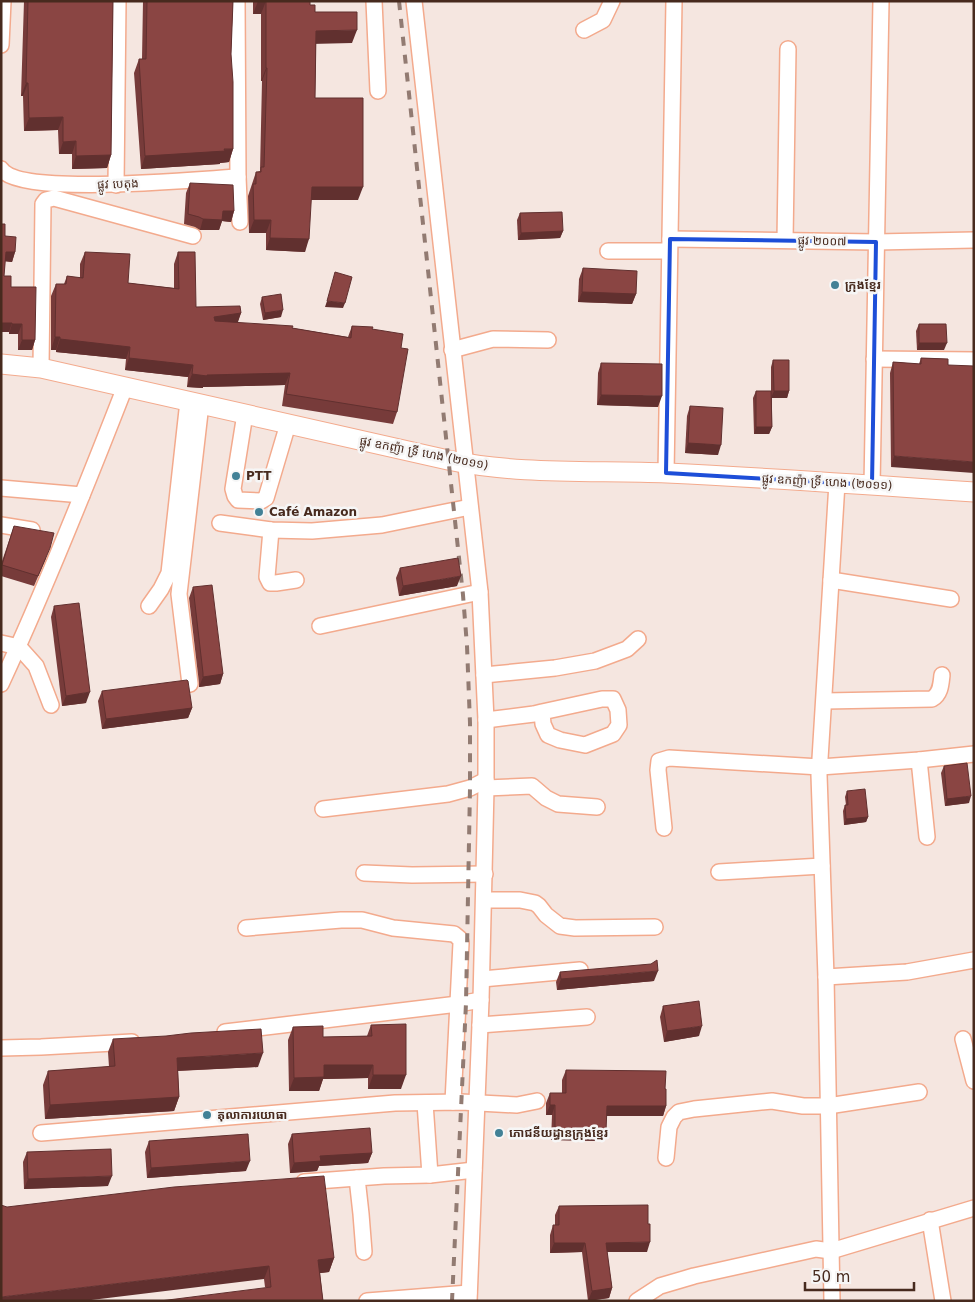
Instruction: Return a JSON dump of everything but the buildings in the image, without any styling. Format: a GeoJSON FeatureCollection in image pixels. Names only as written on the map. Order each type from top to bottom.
{"type":"FeatureCollection","features":[{"type":"Feature","properties":{"kind":"main road","name":"ផ្លូវ ឧកញ៉ា ទ្រី ហេង (២០១១)"},"geometry":{"type":"LineString","coordinates":[[1,364],[41,368],[465,464],[510,469],[666,473],[974,492]]}},
{"type":"Feature","properties":{"kind":"street"},"geometry":{"type":"LineString","coordinates":[[1,45],[2,1]]}},
{"type":"Feature","properties":{"kind":"street"},"geometry":{"type":"LineString","coordinates":[[116,185],[118,1]]}},
{"type":"Feature","properties":{"kind":"street"},"geometry":{"type":"LineString","coordinates":[[236,1],[240,222]]}},
{"type":"Feature","properties":{"kind":"street"},"geometry":{"type":"LineString","coordinates":[[374,1],[378,92]]}},
{"type":"Feature","properties":{"kind":"street"},"geometry":{"type":"LineString","coordinates":[[367,1301],[469,1297],[482,979],[486,720],[480,592],[414,1]]}},
{"type":"Feature","properties":{"kind":"street"},"geometry":{"type":"LineString","coordinates":[[584,30],[603,20],[612,1]]}},
{"type":"Feature","properties":{"kind":"street"},"geometry":{"type":"LineString","coordinates":[[666,473],[674,1]]}},
{"type":"Feature","properties":{"kind":"street"},"geometry":{"type":"LineString","coordinates":[[872,485],[881,1]]}},
{"type":"Feature","properties":{"kind":"street"},"geometry":{"type":"LineString","coordinates":[[785,240],[788,49]]}},
{"type":"Feature","properties":{"kind":"street","name":"ផ្លូវ បេតុង"},"geometry":{"type":"LineString","coordinates":[[1,169],[10,176],[41,183],[116,185],[238,177]]}},
{"type":"Feature","properties":{"kind":"street"},"geometry":{"type":"LineString","coordinates":[[41,368],[43,204],[46,200],[54,198],[192,236]]}},
{"type":"Feature","properties":{"kind":"street","name":"ផ្លូវ ២០០៧"},"geometry":{"type":"LineString","coordinates":[[608,250],[785,240],[876,242],[974,240]]}},
{"type":"Feature","properties":{"kind":"street"},"geometry":{"type":"LineString","coordinates":[[452,350],[494,339],[548,340]]}},
{"type":"Feature","properties":{"kind":"street"},"geometry":{"type":"LineString","coordinates":[[874,359],[974,360]]}},
{"type":"Feature","properties":{"kind":"street"},"geometry":{"type":"LineString","coordinates":[[1,684],[18,647],[56,534],[82,496],[124,387]]}},
{"type":"Feature","properties":{"kind":"street"},"geometry":{"type":"LineString","coordinates":[[149,606],[162,589],[169,574],[194,403]]}},
{"type":"Feature","properties":{"kind":"street"},"geometry":{"type":"LineString","coordinates":[[190,684],[179,594],[194,403]]}},
{"type":"Feature","properties":{"kind":"street"},"geometry":{"type":"LineString","coordinates":[[245,414],[233,489],[238,500],[261,501],[266,498],[288,424]]}},
{"type":"Feature","properties":{"kind":"street"},"geometry":{"type":"LineString","coordinates":[[832,1301],[820,768],[836,483]]}},
{"type":"Feature","properties":{"kind":"street"},"geometry":{"type":"LineString","coordinates":[[1,488],[82,496]]}},
{"type":"Feature","properties":{"kind":"street"},"geometry":{"type":"LineString","coordinates":[[220,523],[271,530],[312,531],[382,525],[470,507]]}},
{"type":"Feature","properties":{"kind":"street"},"geometry":{"type":"LineString","coordinates":[[1,525],[56,534]]}},
{"type":"Feature","properties":{"kind":"street"},"geometry":{"type":"LineString","coordinates":[[271,530],[266,577],[270,582],[276,583],[296,580]]}},
{"type":"Feature","properties":{"kind":"street"},"geometry":{"type":"LineString","coordinates":[[831,580],[951,599]]}},
{"type":"Feature","properties":{"kind":"street"},"geometry":{"type":"LineString","coordinates":[[320,626],[480,592]]}},
{"type":"Feature","properties":{"kind":"street"},"geometry":{"type":"LineString","coordinates":[[484,675],[554,668],[595,661],[627,649],[638,638]]}},
{"type":"Feature","properties":{"kind":"street"},"geometry":{"type":"LineString","coordinates":[[1,643],[18,647],[36,666],[51,706]]}},
{"type":"Feature","properties":{"kind":"street"},"geometry":{"type":"LineString","coordinates":[[825,700],[932,699],[940,691],[942,674]]}},
{"type":"Feature","properties":{"kind":"street"},"geometry":{"type":"LineString","coordinates":[[486,720],[542,712],[602,699],[613,700],[618,710],[619,724],[613,734],[585,745],[560,740],[548,735],[543,724],[542,712]]}},
{"type":"Feature","properties":{"kind":"street"},"geometry":{"type":"LineString","coordinates":[[664,828],[658,770],[659,761],[668,758],[820,768],[974,754]]}},
{"type":"Feature","properties":{"kind":"street"},"geometry":{"type":"LineString","coordinates":[[919,760],[927,837]]}},
{"type":"Feature","properties":{"kind":"street"},"geometry":{"type":"LineString","coordinates":[[322,809],[448,794],[486,784],[532,786],[546,798],[558,804],[597,806]]}},
{"type":"Feature","properties":{"kind":"street"},"geometry":{"type":"LineString","coordinates":[[719,872],[822,866]]}},
{"type":"Feature","properties":{"kind":"street"},"geometry":{"type":"LineString","coordinates":[[364,873],[412,875],[485,874]]}},
{"type":"Feature","properties":{"kind":"street"},"geometry":{"type":"LineString","coordinates":[[484,900],[520,900],[535,903],[560,926],[575,928],[655,927]]}},
{"type":"Feature","properties":{"kind":"street"},"geometry":{"type":"LineString","coordinates":[[246,928],[362,920],[393,928],[454,934],[460,939],[453,1102]]}},
{"type":"Feature","properties":{"kind":"street"},"geometry":{"type":"LineString","coordinates":[[460,939],[483,927]]}},
{"type":"Feature","properties":{"kind":"street"},"geometry":{"type":"LineString","coordinates":[[826,977],[906,972],[974,960]]}},
{"type":"Feature","properties":{"kind":"street"},"geometry":{"type":"LineString","coordinates":[[482,979],[590,970]]}},
{"type":"Feature","properties":{"kind":"street"},"geometry":{"type":"LineString","coordinates":[[208,1034],[481,1000]]}},
{"type":"Feature","properties":{"kind":"street"},"geometry":{"type":"LineString","coordinates":[[480,1025],[587,1017]]}},
{"type":"Feature","properties":{"kind":"street"},"geometry":{"type":"LineString","coordinates":[[963,1039],[974,1081]]}},
{"type":"Feature","properties":{"kind":"street"},"geometry":{"type":"LineString","coordinates":[[1,1048],[41,1048],[150,1040]]}},
{"type":"Feature","properties":{"kind":"street"},"geometry":{"type":"LineString","coordinates":[[666,1158],[669,1127],[679,1112],[772,1101],[803,1106],[828,1106],[918,1092]]}},
{"type":"Feature","properties":{"kind":"street"},"geometry":{"type":"LineString","coordinates":[[41,1133],[395,1103],[477,1102],[518,1105],[537,1101]]}},
{"type":"Feature","properties":{"kind":"street"},"geometry":{"type":"LineString","coordinates":[[425,1102],[430,1175]]}},
{"type":"Feature","properties":{"kind":"street"},"geometry":{"type":"LineString","coordinates":[[291,1183],[384,1176],[430,1175],[474,1170]]}},
{"type":"Feature","properties":{"kind":"street"},"geometry":{"type":"LineString","coordinates":[[357,1178],[364,1252]]}},
{"type":"Feature","properties":{"kind":"street"},"geometry":{"type":"LineString","coordinates":[[637,1301],[660,1286],[694,1276],[816,1249],[831,1252],[974,1208]]}},
{"type":"Feature","properties":{"kind":"street"},"geometry":{"type":"LineString","coordinates":[[930,1220],[943,1301]]}},
{"type":"Feature","properties":{"kind":"highlighted area"},"geometry":{"type":"Polygon","coordinates":[[[670,239],[876,242],[872,485],[666,473],[670,239]]]}},
{"type":"Feature","properties":{"kind":"railway"},"geometry":{"type":"LineString","coordinates":[[399,1],[467,646],[470,788],[466,1003],[452,1301]]}},
{"type":"Feature","properties":{"kind":"place","name":"ក្រុងខ្មែរ"},"geometry":{"type":"Point","coordinates":[835,285]}},
{"type":"Feature","properties":{"kind":"place","name":"PTT"},"geometry":{"type":"Point","coordinates":[236,476]}},
{"type":"Feature","properties":{"kind":"place","name":"Café Amazon"},"geometry":{"type":"Point","coordinates":[259,512]}},
{"type":"Feature","properties":{"kind":"place","name":"តុលាការយោធា"},"geometry":{"type":"Point","coordinates":[207,1115]}},
{"type":"Feature","properties":{"kind":"place","name":"ភោជនីយដ្ធានក្រុងខ្មែរ"},"geometry":{"type":"Point","coordinates":[499,1133]}}]}
